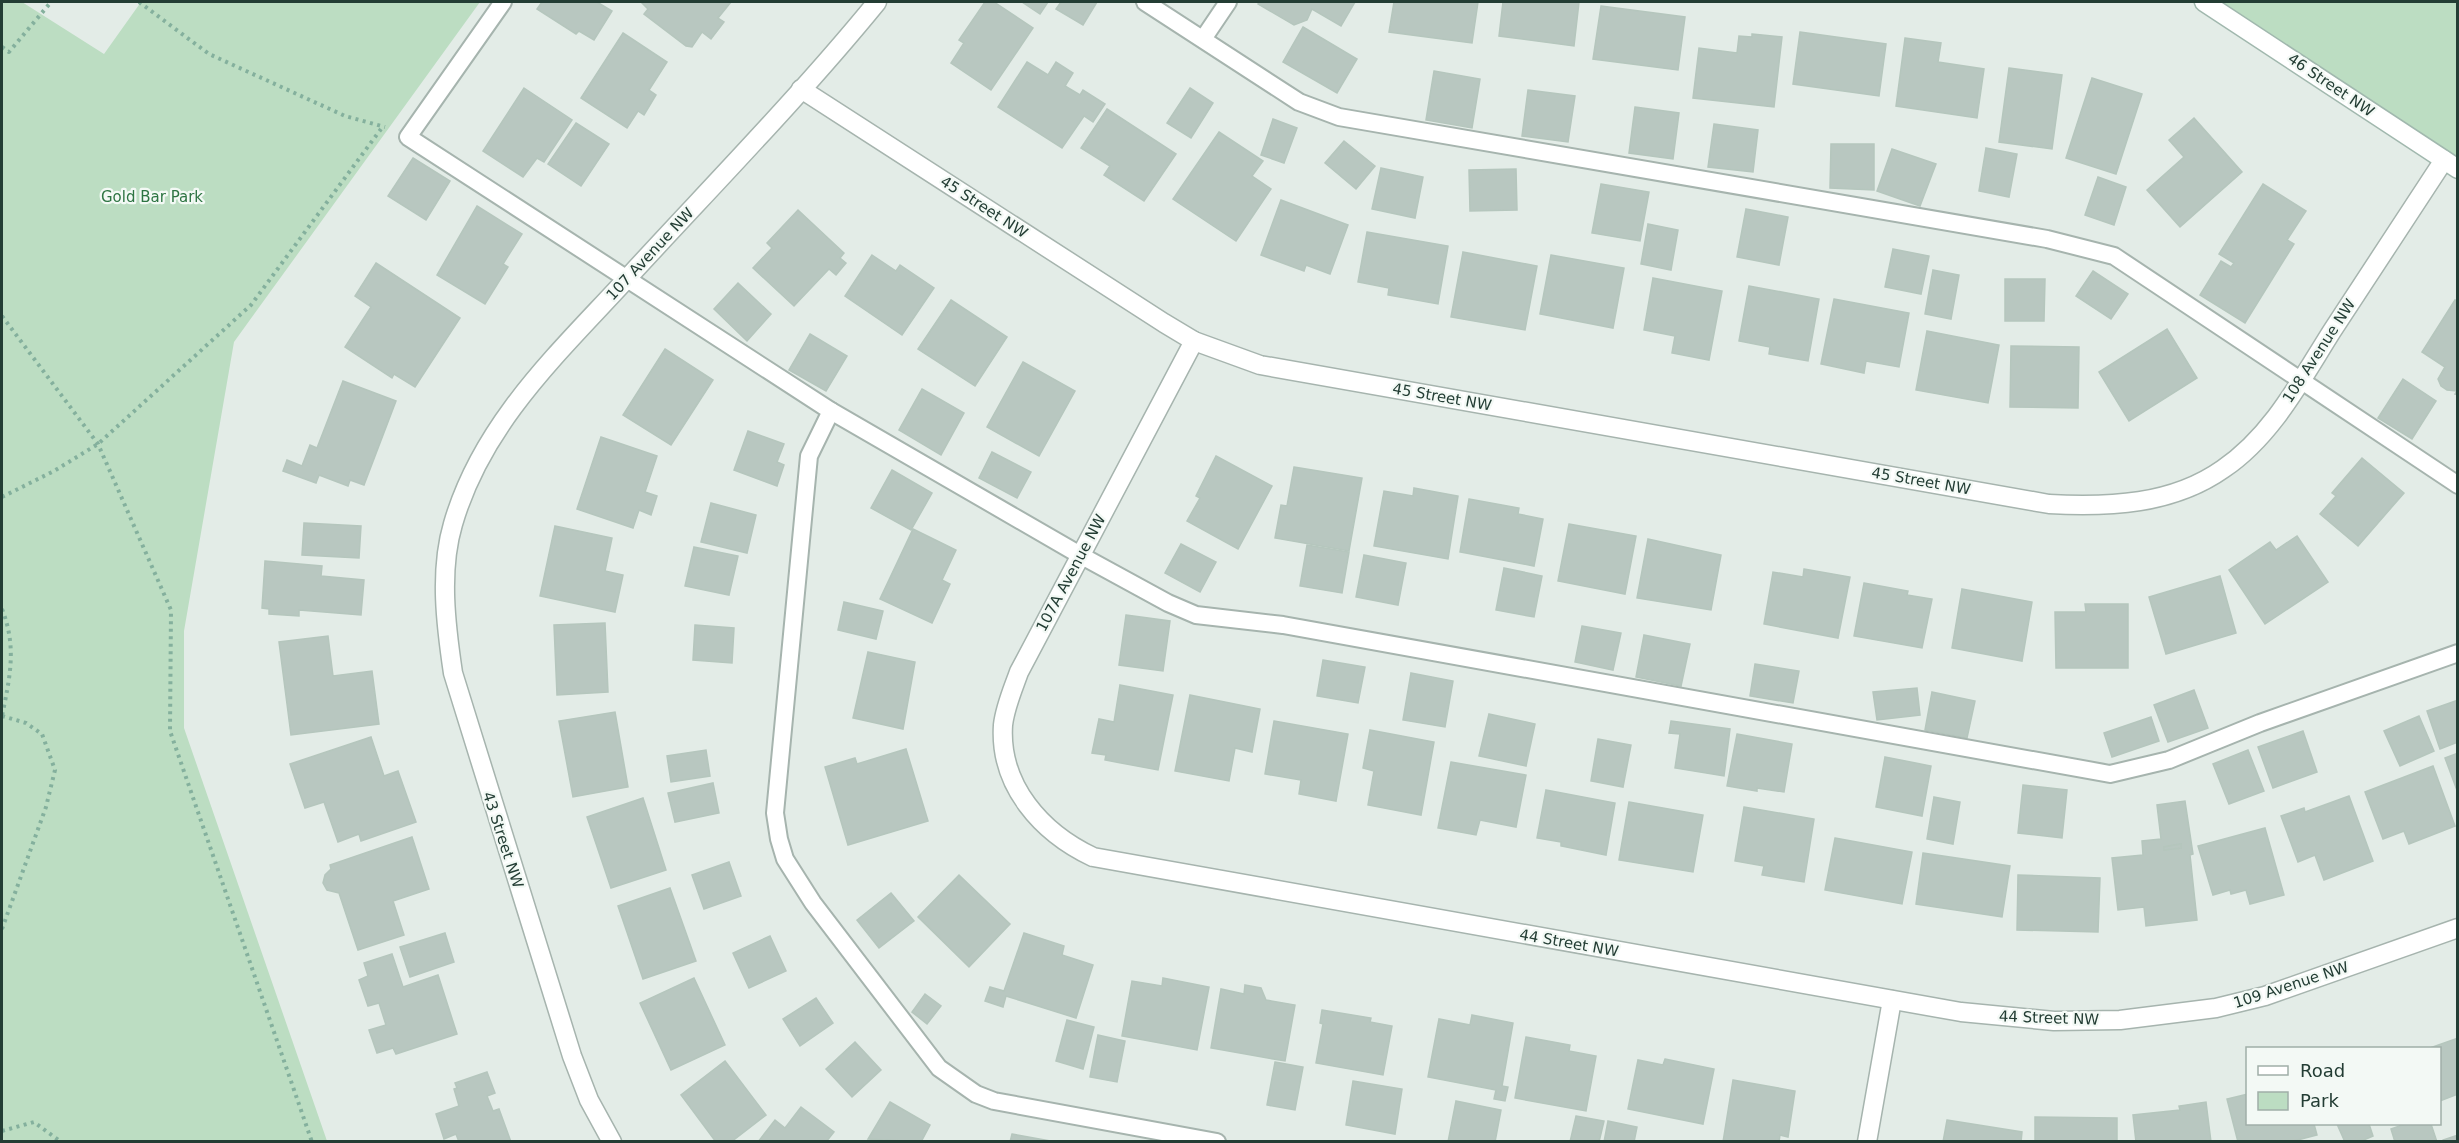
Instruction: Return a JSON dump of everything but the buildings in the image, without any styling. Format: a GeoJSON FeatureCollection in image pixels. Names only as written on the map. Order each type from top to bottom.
{"type":"FeatureCollection","features":[{"type":"Feature","properties":{"kind":"street","name":"107 Avenue NW"},"geometry":{"type":"LineString","coordinates":[[452,526],[477,466],[515,401],[801,89],[877,2]]}},
{"type":"Feature","properties":{"kind":"street","name":"46 Street NW"},"geometry":{"type":"LineString","coordinates":[[2204,2],[2451,165]]}},
{"type":"Feature","properties":{"kind":"street","name":"45 Street NW"},"geometry":{"type":"LineString","coordinates":[[801,89],[1194,341],[1260,365],[2049,504],[2122,504],[2154,499]]}},
{"type":"Feature","properties":{"kind":"street","name":"108 Avenue NW"},"geometry":{"type":"LineString","coordinates":[[2154,499],[2187,488],[2223,470],[2253,445],[2300,382],[2451,165]]}},
{"type":"Feature","properties":{"kind":"street","name":"107A Avenue NW"},"geometry":{"type":"LineString","coordinates":[[1033,816],[1010,772],[1003,726],[1019,672],[1194,341]]}},
{"type":"Feature","properties":{"kind":"street","name":"43 Street NW"},"geometry":{"type":"LineString","coordinates":[[452,526],[447,561],[446,610],[453,674],[572,1056],[589,1100],[612,1142]]}},
{"type":"Feature","properties":{"kind":"street","name":"44 Street NW"},"geometry":{"type":"LineString","coordinates":[[1033,816],[1072,847],[1093,857],[1114,862],[1892,1000],[2008,1017],[2054,1021],[2120,1020]]}},
{"type":"Feature","properties":{"kind":"street","name":"109 Avenue NW"},"geometry":{"type":"LineString","coordinates":[[2120,1020],[2216,1008],[2265,996],[2457,928]]}},
{"type":"Feature","properties":{"kind":"street"},"geometry":{"type":"LineString","coordinates":[[1867,1142],[1892,1000]]}},
{"type":"Feature","properties":{"kind":"lane"},"geometry":{"type":"LineString","coordinates":[[503,2],[408,137],[831,411],[1080,555],[1196,615],[1283,625],[2110,774],[2169,760],[2260,723],[2457,653]]}},
{"type":"Feature","properties":{"kind":"lane"},"geometry":{"type":"LineString","coordinates":[[1145,2],[1299,102],[1319,111],[1359,122],[2047,239],[2114,256],[2457,485]]}},
{"type":"Feature","properties":{"kind":"lane"},"geometry":{"type":"LineString","coordinates":[[1203,39],[1228,2]]}},
{"type":"Feature","properties":{"kind":"lane"},"geometry":{"type":"LineString","coordinates":[[831,411],[809,456],[776,802],[778,839],[789,866],[813,903],[939,1068],[960,1084],[994,1101],[1217,1142]]}},
{"type":"Feature","properties":{"kind":"path"},"geometry":{"type":"LineString","coordinates":[[2,47],[9,52],[51,2]]}},
{"type":"Feature","properties":{"kind":"path"},"geometry":{"type":"LineString","coordinates":[[139,2],[209,54],[345,116],[383,126],[408,137]]}},
{"type":"Feature","properties":{"kind":"path"},"geometry":{"type":"LineString","coordinates":[[2,497],[54,471],[98,444],[252,305],[383,126]]}},
{"type":"Feature","properties":{"kind":"path"},"geometry":{"type":"LineString","coordinates":[[2,316],[98,444],[171,610],[170,731],[312,1142]]}},
{"type":"Feature","properties":{"kind":"path"},"geometry":{"type":"LineString","coordinates":[[2,609],[10,631],[11,657],[2,716],[26,723],[42,734],[55,770],[46,807],[2,929]]}},
{"type":"Feature","properties":{"kind":"path"},"geometry":{"type":"LineString","coordinates":[[2,1131],[34,1122],[61,1142]]}},
{"type":"Feature","properties":{"kind":"green space","name":"Gold Bar Park"},"geometry":{"type":"Polygon","coordinates":[[[2,2],[22,2],[104,54],[141,2],[480,2],[234,342],[184,631],[184,728],[327,1141],[2,1141],[2,2]]]}},
{"type":"Feature","properties":{"kind":"green space"},"geometry":{"type":"Polygon","coordinates":[[[2204,2],[2457,2],[2457,169],[2204,2]]]}}]}
